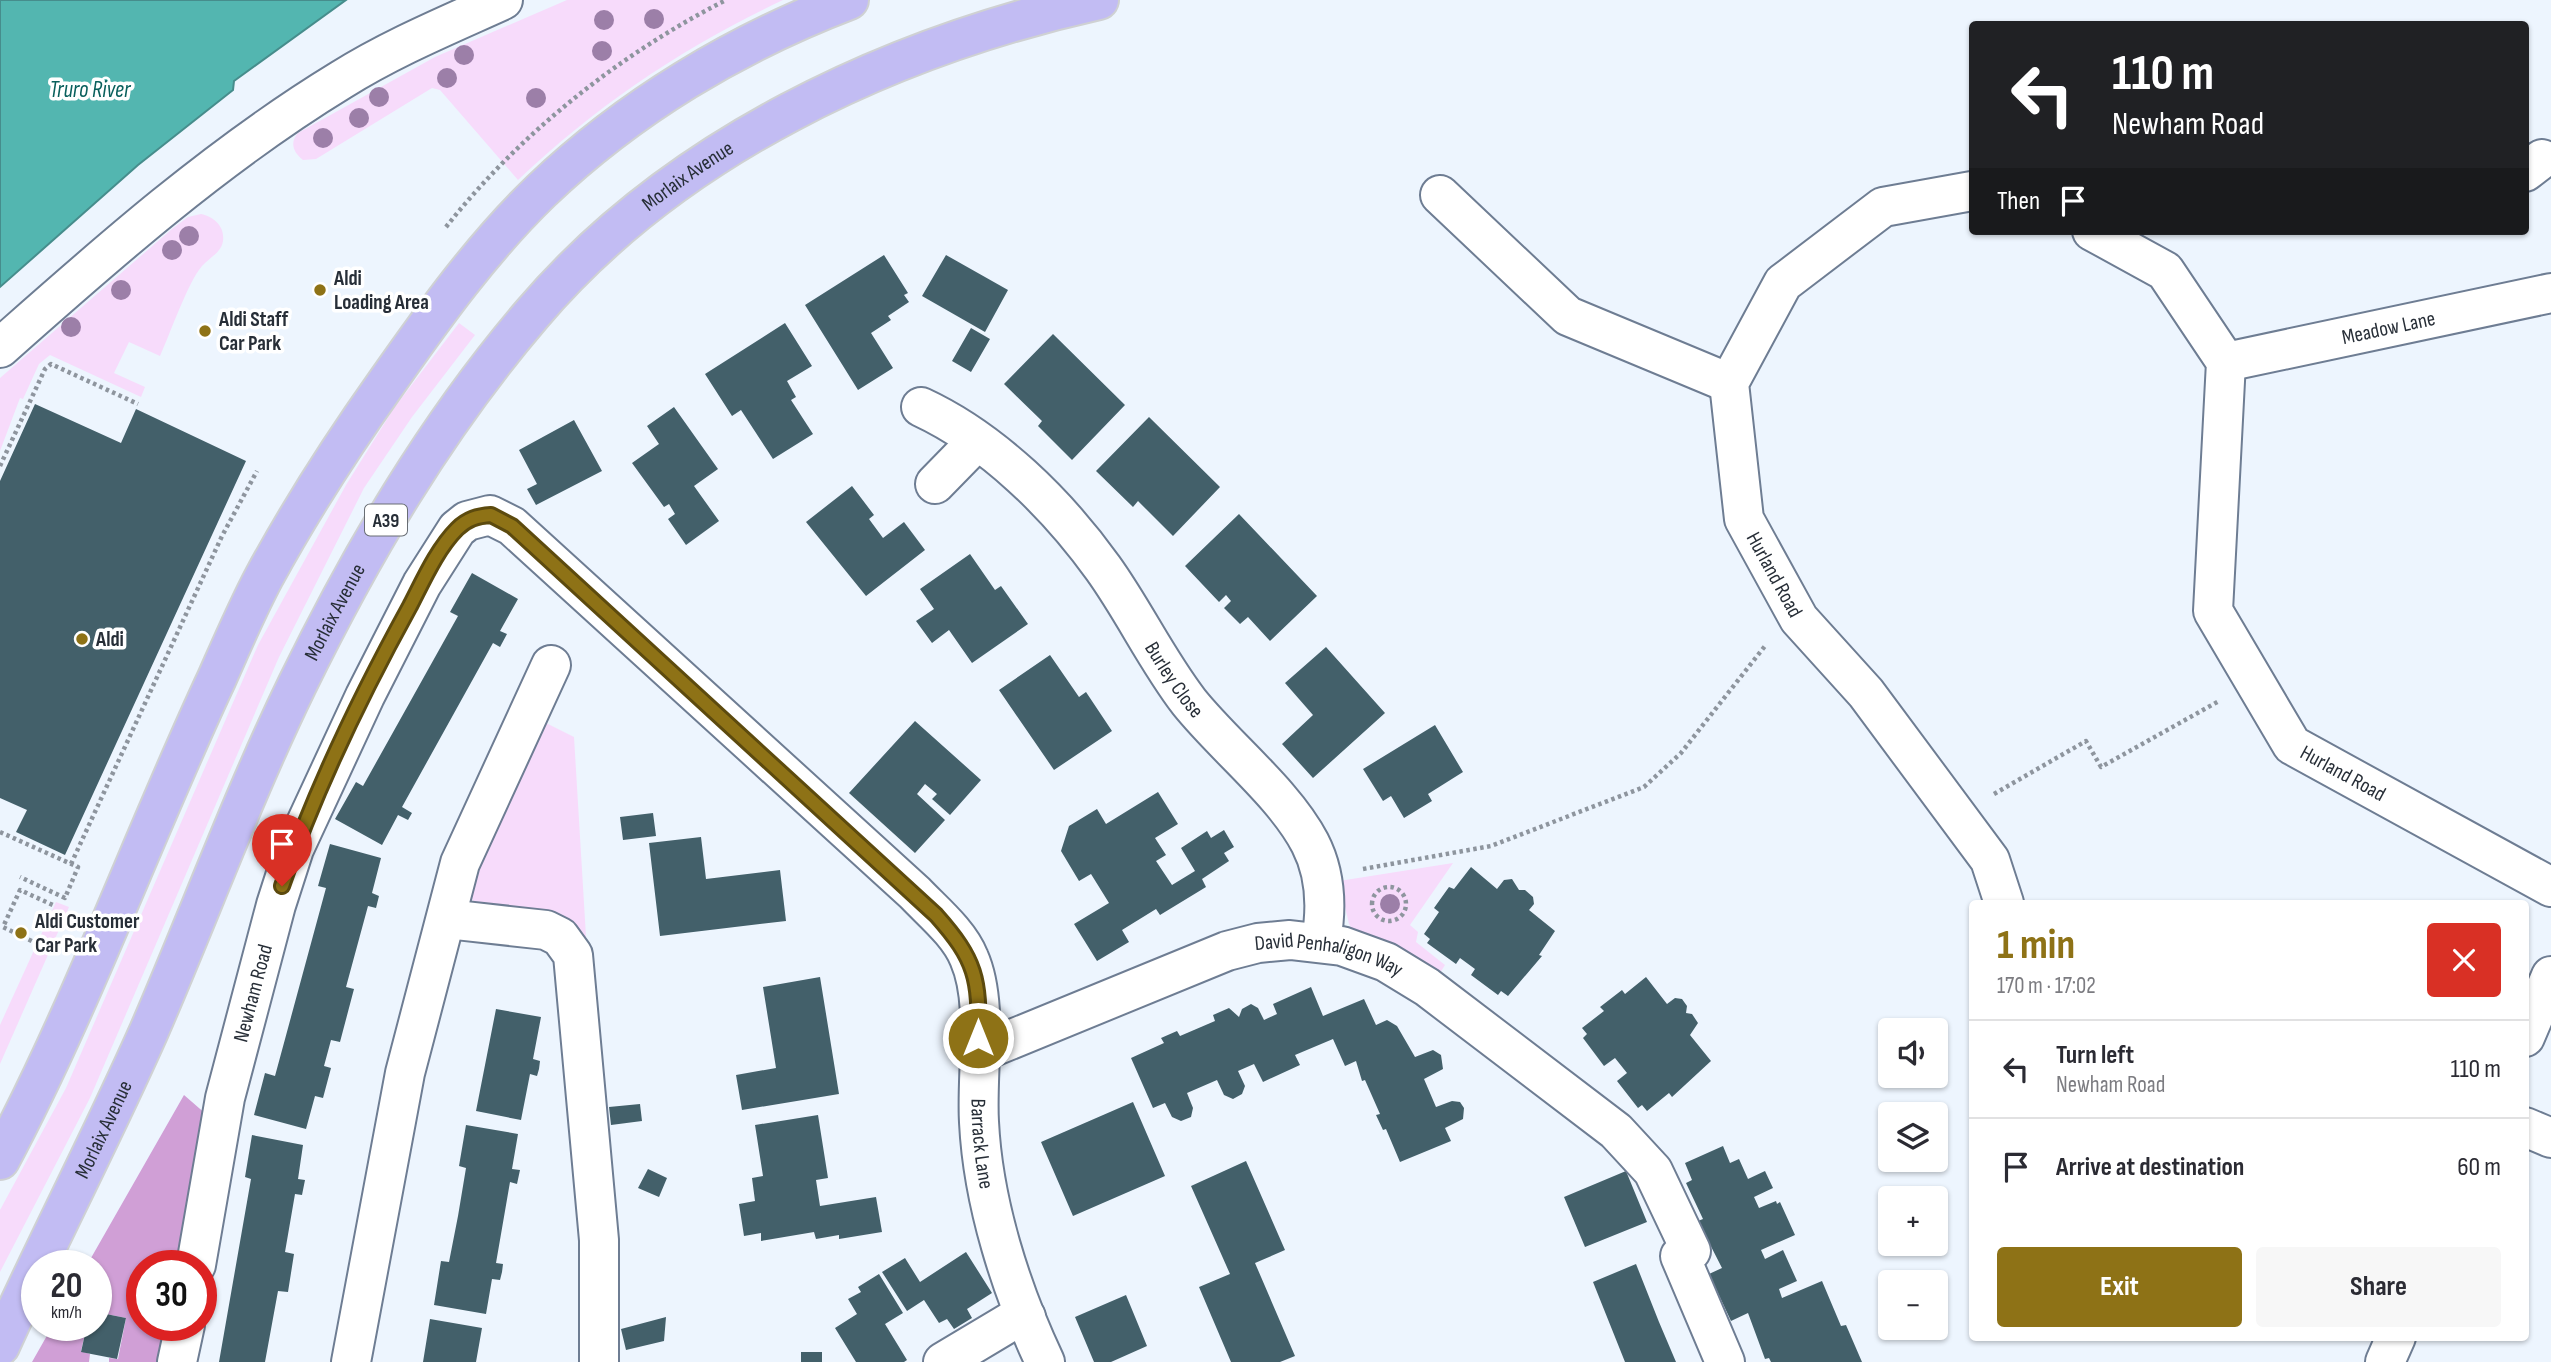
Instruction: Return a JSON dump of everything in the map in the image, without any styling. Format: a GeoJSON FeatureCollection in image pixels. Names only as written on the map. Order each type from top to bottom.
{"type":"FeatureCollection","features":[{"type":"Feature","properties":{"kind":"highway"},"geometry":{"type":"LineString","coordinates":[[0,1160],[28,1108],[94,963],[188,740],[264,578],[343,444],[435,313],[541,192],[604,136],[676,85],[741,48],[807,16],[849,0]]}},
{"type":"Feature","properties":{"kind":"highway","name":"Morlaix Avenue"},"geometry":{"type":"LineString","coordinates":[[0,1346],[148,1032],[297,685],[394,505],[484,374],[533,312],[587,257],[648,203],[711,157],[771,122],[832,89],[936,49],[1065,8],[1100,0]]}},
{"type":"Feature","properties":{"kind":"street"},"geometry":{"type":"LineString","coordinates":[[0,348],[157,213],[274,125],[379,57],[503,0]]}},
{"type":"Feature","properties":{"kind":"street"},"geometry":{"type":"LineString","coordinates":[[1440,195],[1568,316],[1729,383],[1783,283],[1883,207],[1969,192]]}},
{"type":"Feature","properties":{"kind":"street"},"geometry":{"type":"LineString","coordinates":[[2115,236],[2165,271],[2226,362]]}},
{"type":"Feature","properties":{"kind":"street","name":"Meadow Lane"},"geometry":{"type":"LineString","coordinates":[[2226,362],[2551,293]]}},
{"type":"Feature","properties":{"kind":"street","name":"Hurland Road"},"geometry":{"type":"LineString","coordinates":[[2226,362],[2213,611],[2292,745],[2551,887]]}},
{"type":"Feature","properties":{"kind":"street","name":"Hurland Road"},"geometry":{"type":"LineString","coordinates":[[1729,383],[1744,519],[1799,619],[1866,693],[1990,860],[2003,900]]}},
{"type":"Feature","properties":{"kind":"street","name":"Burley Close"},"geometry":{"type":"LineString","coordinates":[[921,407],[977,441],[1023,480],[1094,556],[1156,656],[1191,703],[1301,828],[1313,850],[1321,877],[1324,920],[1321,942]]}},
{"type":"Feature","properties":{"kind":"street"},"geometry":{"type":"LineString","coordinates":[[935,484],[977,441]]}},
{"type":"Feature","properties":{"kind":"street","name":"Newham Road"},"geometry":{"type":"LineString","coordinates":[[199,1250],[225,1098],[276,905],[294,849],[393,638],[449,538],[467,521],[478,516],[491,515],[512,526]]}},
{"type":"Feature","properties":{"kind":"street","name":"Barrack Lane"},"geometry":{"type":"LineString","coordinates":[[512,526],[915,893],[954,935],[968,955],[975,975],[979,1124],[989,1192],[1026,1317],[1045,1362]]}},
{"type":"Feature","properties":{"kind":"street"},"geometry":{"type":"LineString","coordinates":[[351,1362],[405,1073],[460,863],[471,834],[551,666]]}},
{"type":"Feature","properties":{"kind":"street"},"geometry":{"type":"LineString","coordinates":[[447,919],[546,930],[560,937],[573,955],[599,1240],[599,1362]]}},
{"type":"Feature","properties":{"kind":"street","name":"David Penhaligon Way"},"geometry":{"type":"LineString","coordinates":[[978,1053],[1227,951],[1258,943],[1321,942],[1386,962],[1427,987],[1595,1113],[1638,1152],[1662,1188],[1691,1251],[1680,1256],[1725,1362]]}},
{"type":"Feature","properties":{"kind":"street"},"geometry":{"type":"LineString","coordinates":[[2529,1028],[2551,976]]}},
{"type":"Feature","properties":{"kind":"street"},"geometry":{"type":"LineString","coordinates":[[2529,1129],[2551,1138]]}},
{"type":"Feature","properties":{"kind":"street"},"geometry":{"type":"LineString","coordinates":[[929,1356],[1026,1317]]}},
{"type":"Feature","properties":{"kind":"street"},"geometry":{"type":"LineString","coordinates":[[177,1362],[181,1341]]}},
{"type":"Feature","properties":{"kind":"street"},"geometry":{"type":"LineString","coordinates":[[2385,1362],[2394,1341]]}},
{"type":"Feature","properties":{"kind":"path"},"geometry":{"type":"LineString","coordinates":[[0,466],[45,369],[51,364],[138,404]]}},
{"type":"Feature","properties":{"kind":"path"},"geometry":{"type":"LineString","coordinates":[[71,864],[222,536],[257,471]]}},
{"type":"Feature","properties":{"kind":"path"},"geometry":{"type":"LineString","coordinates":[[1321,877],[1491,846],[1644,787],[1681,753],[1760,650],[1799,619]]}},
{"type":"Feature","properties":{"kind":"path"},"geometry":{"type":"LineString","coordinates":[[1957,815],[2086,741],[2101,767],[2254,681]]}},
{"type":"Feature","properties":{"kind":"path"},"geometry":{"type":"LineString","coordinates":[[0,832],[78,867],[65,898],[23,878],[3,928],[37,944]]}},
{"type":"Feature","properties":{"kind":"path"},"geometry":{"type":"LineString","coordinates":[[1385,887],[1396,888],[1404,894],[1407,905],[1402,915],[1394,920],[1383,919],[1375,913],[1374,898],[1376,893],[1385,887]]}},
{"type":"Feature","properties":{"kind":"path"},"geometry":{"type":"LineString","coordinates":[[20,890],[55,906]]}},
{"type":"Feature","properties":{"kind":"path"},"geometry":{"type":"LineString","coordinates":[[1367,895],[1374,898]]}},
{"type":"Feature","properties":{"kind":"shaded area"},"geometry":{"type":"Polygon","coordinates":[[[567,0],[783,0],[712,37],[644,79],[579,126],[518,180],[440,90],[432,88],[316,159],[303,160],[295,151],[293,144],[298,133],[435,57],[567,0]]]}},
{"type":"Feature","properties":{"kind":"shaded area"},"geometry":{"type":"Polygon","coordinates":[[[201,214],[210,217],[220,227],[223,241],[220,249],[197,274],[160,356],[129,342],[114,373],[145,387],[141,397],[50,355],[39,364],[23,399],[20,398],[0,451],[0,378],[172,229],[188,217],[201,214]]]}},
{"type":"Feature","properties":{"kind":"shaded area"},"geometry":{"type":"Polygon","coordinates":[[[459,323],[475,335],[412,417],[364,488],[279,657],[90,1098],[0,1272],[0,1210],[66,1088],[258,645],[346,485],[394,408],[459,323]]]}},
{"type":"Feature","properties":{"kind":"shaded area"},"geometry":{"type":"Polygon","coordinates":[[[540,720],[574,737],[587,953],[474,905],[468,883],[540,720]]]}},
{"type":"Feature","properties":{"kind":"shaded area"},"geometry":{"type":"Polygon","coordinates":[[[1453,863],[1410,925],[1418,932],[1416,942],[1445,965],[1440,973],[1401,949],[1353,930],[1349,924],[1339,881],[1453,863]]]}},
{"type":"Feature","properties":{"kind":"shaded area"},"geometry":{"type":"Polygon","coordinates":[[[56,902],[69,907],[0,1064],[0,1025],[56,902]]]}},
{"type":"Feature","properties":{"kind":"shaded area"},"geometry":{"type":"Polygon","coordinates":[[[184,1095],[207,1115],[184,1250],[126,1250],[126,1318],[112,1315],[112,1250],[96,1250],[184,1095]]]}},
{"type":"Feature","properties":{"kind":"shaded area"},"geometry":{"type":"Polygon","coordinates":[[[126,1318],[126,1341],[167,1341],[164,1362],[109,1362],[109,1358],[118,1359],[126,1318]]]}},
{"type":"Feature","properties":{"kind":"shaded area"},"geometry":{"type":"Polygon","coordinates":[[[44,1341],[83,1341],[81,1351],[90,1354],[89,1362],[32,1362],[44,1341]]]}},
{"type":"Feature","properties":{"kind":"water","name":"Truro River"},"geometry":{"type":"Polygon","coordinates":[[[0,0],[346,0],[234,81],[233,90],[138,165],[0,287],[0,0]]]}},
{"type":"Feature","properties":{"kind":"building"},"geometry":{"type":"Polygon","coordinates":[[[884,255],[908,293],[904,295],[909,302],[888,316],[891,320],[871,333],[893,368],[858,390],[805,305],[884,255]]]}},
{"type":"Feature","properties":{"kind":"building"},"geometry":{"type":"Polygon","coordinates":[[[946,255],[1008,290],[985,332],[922,296],[946,255]]]}},
{"type":"Feature","properties":{"kind":"building"},"geometry":{"type":"Polygon","coordinates":[[[785,323],[812,366],[787,381],[796,397],[791,400],[813,434],[773,459],[741,410],[732,416],[705,374],[785,323]]]}},
{"type":"Feature","properties":{"kind":"building"},"geometry":{"type":"Polygon","coordinates":[[[971,328],[990,339],[971,372],[952,361],[971,328]]]}},
{"type":"Feature","properties":{"kind":"building"},"geometry":{"type":"Polygon","coordinates":[[[1053,334],[1125,405],[1072,460],[1038,426],[1042,421],[1004,384],[1053,334]]]}},
{"type":"Feature","properties":{"kind":"building","name":"Aldi"},"geometry":{"type":"Polygon","coordinates":[[[35,404],[121,443],[136,409],[246,461],[65,855],[16,832],[27,810],[0,798],[0,481],[35,404]]]}},
{"type":"Feature","properties":{"kind":"building"},"geometry":{"type":"Polygon","coordinates":[[[674,407],[718,469],[694,486],[719,521],[686,545],[668,519],[675,514],[669,504],[664,507],[632,463],[659,444],[647,426],[674,407]]]}},
{"type":"Feature","properties":{"kind":"building"},"geometry":{"type":"Polygon","coordinates":[[[1149,417],[1220,487],[1173,536],[1138,501],[1133,507],[1096,471],[1149,417]]]}},
{"type":"Feature","properties":{"kind":"building"},"geometry":{"type":"Polygon","coordinates":[[[574,420],[602,471],[536,505],[527,489],[537,484],[519,450],[574,420]]]}},
{"type":"Feature","properties":{"kind":"building"},"geometry":{"type":"Polygon","coordinates":[[[852,486],[874,515],[869,519],[883,538],[904,522],[925,550],[866,596],[806,522],[852,486]]]}},
{"type":"Feature","properties":{"kind":"building"},"geometry":{"type":"Polygon","coordinates":[[[1239,514],[1317,596],[1270,641],[1248,617],[1240,624],[1224,608],[1231,601],[1226,595],[1219,602],[1185,566],[1239,514]]]}},
{"type":"Feature","properties":{"kind":"building"},"geometry":{"type":"Polygon","coordinates":[[[970,554],[995,590],[1001,586],[1028,624],[972,663],[949,630],[932,643],[916,621],[934,609],[920,589],[970,554]]]}},
{"type":"Feature","properties":{"kind":"building"},"geometry":{"type":"Polygon","coordinates":[[[472,573],[518,599],[500,631],[507,634],[500,647],[493,643],[402,807],[412,813],[408,820],[398,815],[382,845],[335,819],[356,782],[363,786],[458,616],[450,612],[472,573]]]}},
{"type":"Feature","properties":{"kind":"building"},"geometry":{"type":"Polygon","coordinates":[[[1326,647],[1385,713],[1313,778],[1282,744],[1313,715],[1285,683],[1326,647]]]}},
{"type":"Feature","properties":{"kind":"building"},"geometry":{"type":"Polygon","coordinates":[[[1050,655],[1079,697],[1086,692],[1112,731],[1054,770],[999,690],[1050,655]]]}},
{"type":"Feature","properties":{"kind":"building"},"geometry":{"type":"Polygon","coordinates":[[[915,721],[981,780],[950,815],[932,799],[937,794],[925,784],[917,794],[945,820],[915,853],[849,793],[915,721]]]}},
{"type":"Feature","properties":{"kind":"building"},"geometry":{"type":"Polygon","coordinates":[[[1435,725],[1463,772],[1428,794],[1432,801],[1404,818],[1391,796],[1383,801],[1363,769],[1435,725]]]}},
{"type":"Feature","properties":{"kind":"building"},"geometry":{"type":"Polygon","coordinates":[[[1158,792],[1178,824],[1155,838],[1166,855],[1156,861],[1172,885],[1195,871],[1181,848],[1207,831],[1211,838],[1224,830],[1234,847],[1224,853],[1229,861],[1202,879],[1206,887],[1160,915],[1156,909],[1122,930],[1129,942],[1097,961],[1074,924],[1109,903],[1091,874],[1079,881],[1061,851],[1069,826],[1097,809],[1106,824],[1158,792]]]}},
{"type":"Feature","properties":{"kind":"building"},"geometry":{"type":"Polygon","coordinates":[[[653,813],[656,836],[623,840],[620,817],[653,813]]]}},
{"type":"Feature","properties":{"kind":"building"},"geometry":{"type":"Polygon","coordinates":[[[701,837],[706,879],[780,870],[786,921],[660,936],[649,843],[701,837]]]}},
{"type":"Feature","properties":{"kind":"building"},"geometry":{"type":"Polygon","coordinates":[[[330,844],[381,858],[372,893],[379,896],[376,908],[368,906],[346,987],[354,989],[340,1042],[331,1040],[324,1066],[331,1068],[323,1098],[315,1096],[306,1129],[254,1115],[265,1073],[275,1076],[326,888],[318,886],[330,844]]]}},
{"type":"Feature","properties":{"kind":"building"},"geometry":{"type":"Polygon","coordinates":[[[1471,867],[1497,889],[1504,880],[1512,879],[1519,890],[1525,890],[1533,897],[1534,904],[1529,910],[1555,931],[1539,955],[1542,956],[1508,996],[1501,991],[1498,995],[1471,975],[1475,969],[1460,958],[1456,964],[1427,943],[1430,939],[1424,934],[1439,912],[1434,908],[1449,887],[1454,889],[1471,867]]]}},
{"type":"Feature","properties":{"kind":"building"},"geometry":{"type":"Polygon","coordinates":[[[820,977],[839,1094],[742,1110],[736,1075],[776,1068],[763,987],[820,977]]]}},
{"type":"Feature","properties":{"kind":"building"},"geometry":{"type":"Polygon","coordinates":[[[1646,977],[1667,1004],[1675,998],[1682,999],[1687,1006],[1686,1013],[1692,1014],[1698,1023],[1690,1035],[1711,1061],[1672,1097],[1669,1093],[1647,1111],[1642,1105],[1638,1108],[1617,1081],[1627,1073],[1615,1058],[1604,1066],[1583,1038],[1587,1034],[1582,1028],[1604,1011],[1600,1007],[1622,990],[1625,994],[1646,977]]]}},
{"type":"Feature","properties":{"kind":"building"},"geometry":{"type":"Polygon","coordinates":[[[1311,987],[1323,1016],[1364,999],[1376,1025],[1387,1020],[1397,1026],[1415,1057],[1433,1050],[1441,1055],[1443,1069],[1424,1079],[1436,1107],[1452,1101],[1460,1102],[1464,1108],[1463,1119],[1445,1128],[1451,1141],[1400,1162],[1386,1129],[1383,1130],[1376,1115],[1380,1114],[1365,1080],[1362,1081],[1356,1061],[1345,1066],[1333,1039],[1295,1055],[1300,1065],[1263,1082],[1254,1064],[1238,1071],[1245,1086],[1242,1094],[1233,1099],[1224,1095],[1217,1080],[1187,1093],[1193,1108],[1191,1117],[1181,1121],[1172,1117],[1165,1103],[1153,1108],[1131,1058],[1164,1043],[1161,1038],[1177,1031],[1180,1036],[1215,1021],[1213,1015],[1229,1008],[1239,1017],[1242,1009],[1251,1004],[1258,1008],[1264,1020],[1277,1014],[1273,1004],[1311,987]]]}},
{"type":"Feature","properties":{"kind":"building"},"geometry":{"type":"Polygon","coordinates":[[[496,1009],[541,1017],[533,1059],[540,1061],[539,1069],[537,1076],[530,1074],[521,1120],[476,1111],[496,1009]]]}},
{"type":"Feature","properties":{"kind":"building"},"geometry":{"type":"Polygon","coordinates":[[[1133,1102],[1165,1176],[1073,1216],[1041,1142],[1133,1102]]]}},
{"type":"Feature","properties":{"kind":"building"},"geometry":{"type":"Polygon","coordinates":[[[640,1104],[642,1121],[611,1125],[609,1107],[640,1104]]]}},
{"type":"Feature","properties":{"kind":"building"},"geometry":{"type":"Polygon","coordinates":[[[818,1115],[828,1178],[816,1180],[820,1206],[876,1197],[882,1232],[839,1239],[839,1235],[816,1239],[814,1232],[761,1241],[761,1233],[744,1236],[739,1204],[755,1201],[752,1178],[763,1176],[755,1125],[818,1115]]]}},
{"type":"Feature","properties":{"kind":"building"},"geometry":{"type":"Polygon","coordinates":[[[466,1125],[518,1134],[512,1169],[520,1170],[517,1184],[510,1182],[496,1263],[503,1264],[502,1272],[500,1280],[492,1279],[486,1314],[434,1305],[441,1261],[449,1262],[458,1216],[466,1168],[459,1166],[466,1125]]]}},
{"type":"Feature","properties":{"kind":"building"},"geometry":{"type":"Polygon","coordinates":[[[252,1135],[303,1145],[298,1179],[305,1180],[302,1195],[295,1194],[285,1252],[294,1254],[288,1292],[278,1291],[265,1362],[219,1362],[251,1179],[245,1177],[252,1135]]]}},
{"type":"Feature","properties":{"kind":"building"},"geometry":{"type":"Polygon","coordinates":[[[1723,1146],[1730,1163],[1739,1159],[1748,1179],[1765,1171],[1773,1188],[1754,1197],[1759,1208],[1780,1202],[1795,1235],[1761,1250],[1765,1259],[1783,1250],[1797,1281],[1779,1289],[1782,1298],[1822,1281],[1841,1326],[1846,1325],[1862,1362],[1771,1362],[1769,1358],[1765,1359],[1748,1313],[1731,1321],[1709,1274],[1722,1268],[1698,1221],[1703,1219],[1686,1183],[1692,1180],[1685,1163],[1723,1146]]]}},
{"type":"Feature","properties":{"kind":"building"},"geometry":{"type":"Polygon","coordinates":[[[1246,1161],[1285,1250],[1255,1263],[1295,1356],[1280,1362],[1231,1362],[1199,1287],[1230,1274],[1191,1186],[1246,1161]]]}},
{"type":"Feature","properties":{"kind":"building"},"geometry":{"type":"Polygon","coordinates":[[[648,1169],[667,1178],[659,1197],[638,1188],[648,1169]]]}},
{"type":"Feature","properties":{"kind":"building"},"geometry":{"type":"Polygon","coordinates":[[[1626,1171],[1647,1222],[1585,1247],[1564,1197],[1626,1171]]]}},
{"type":"Feature","properties":{"kind":"building"},"geometry":{"type":"Polygon","coordinates":[[[966,1252],[992,1293],[967,1309],[972,1318],[954,1329],[947,1319],[939,1323],[924,1300],[907,1311],[882,1272],[905,1258],[920,1282],[966,1252]]]}},
{"type":"Feature","properties":{"kind":"building"},"geometry":{"type":"Polygon","coordinates":[[[1636,1264],[1676,1362],[1625,1362],[1593,1282],[1636,1264]]]}},
{"type":"Feature","properties":{"kind":"building"},"geometry":{"type":"Polygon","coordinates":[[[879,1274],[903,1313],[885,1324],[907,1360],[904,1362],[856,1362],[835,1328],[857,1314],[848,1299],[861,1292],[858,1287],[879,1274]]]}},
{"type":"Feature","properties":{"kind":"building"},"geometry":{"type":"Polygon","coordinates":[[[1126,1295],[1147,1346],[1111,1362],[1094,1362],[1075,1317],[1126,1295]]]}},
{"type":"Feature","properties":{"kind":"building"},"geometry":{"type":"Polygon","coordinates":[[[112,1315],[126,1318],[117,1359],[81,1352],[83,1341],[112,1341],[112,1315]]]}},
{"type":"Feature","properties":{"kind":"building"},"geometry":{"type":"Polygon","coordinates":[[[666,1317],[664,1341],[626,1350],[621,1329],[666,1317]]]}},
{"type":"Feature","properties":{"kind":"building"},"geometry":{"type":"Polygon","coordinates":[[[430,1319],[482,1328],[476,1362],[423,1362],[430,1319]]]}},
{"type":"Feature","properties":{"kind":"building"},"geometry":{"type":"Polygon","coordinates":[[[801,1352],[822,1352],[822,1362],[801,1362],[801,1352]]]}},
{"type":"Feature","properties":{"kind":"place","name":"Aldi Loading Area"},"geometry":{"type":"Point","coordinates":[320,290]}},
{"type":"Feature","properties":{"kind":"place","name":"Aldi Staff Car Park"},"geometry":{"type":"Point","coordinates":[205,331]}},
{"type":"Feature","properties":{"kind":"place","name":"Aldi"},"geometry":{"type":"Point","coordinates":[82,639]}},
{"type":"Feature","properties":{"kind":"place","name":"Aldi Customer Car Park"},"geometry":{"type":"Point","coordinates":[21,933]}},
{"type":"Feature","properties":{"kind":"route"},"geometry":{"type":"LineString","coordinates":[[282,886],[309,814],[393,638],[422,584],[457,529],[478,516],[491,515],[512,526],[936,915],[968,955],[975,975],[978,1038]]}}]}
